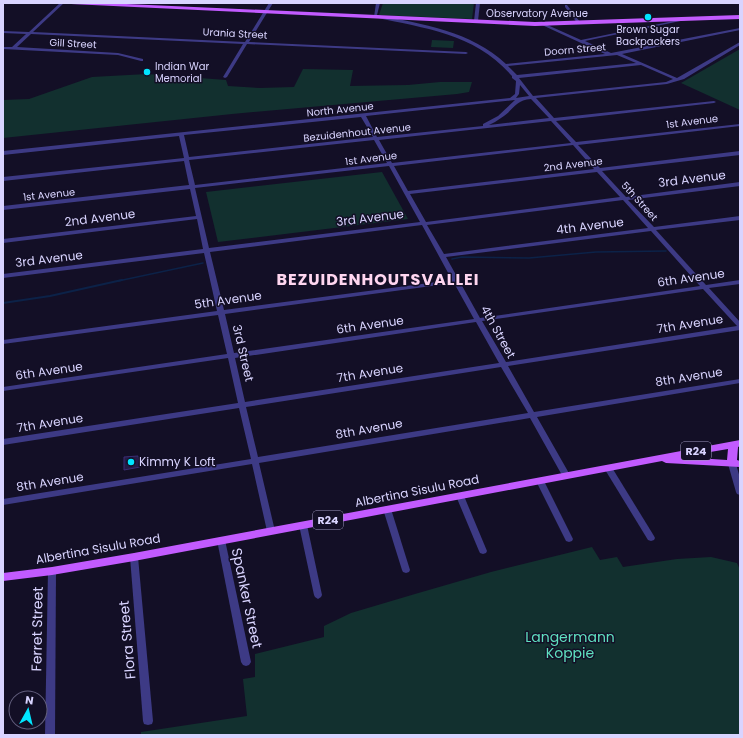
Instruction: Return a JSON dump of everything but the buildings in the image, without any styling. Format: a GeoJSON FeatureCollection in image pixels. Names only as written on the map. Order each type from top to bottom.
{"type":"FeatureCollection","features":[{"type":"Feature","properties":{"kind":"main road","name":"Observatory Avenue"},"geometry":{"type":"LineString","coordinates":[[71,3],[543,24],[740,18]]}},
{"type":"Feature","properties":{"kind":"main road"},"geometry":{"type":"LineString","coordinates":[[409,23],[415,18]]}},
{"type":"Feature","properties":{"kind":"main road"},"geometry":{"type":"LineString","coordinates":[[736,443],[736,464]]}},
{"type":"Feature","properties":{"kind":"main road","name":"Albertina Sisulu Road"},"geometry":{"type":"LineString","coordinates":[[3,577],[52,571],[134,557],[736,443]]}},
{"type":"Feature","properties":{"kind":"main road","name":"R24"},"geometry":{"type":"LineString","coordinates":[[653,459],[736,464]]}},
{"type":"Feature","properties":{"kind":"street"},"geometry":{"type":"LineString","coordinates":[[13,49],[62,3]]}},
{"type":"Feature","properties":{"kind":"street"},"geometry":{"type":"LineString","coordinates":[[225,77],[271,3]]}},
{"type":"Feature","properties":{"kind":"street"},"geometry":{"type":"LineString","coordinates":[[375,16],[378,3]]}},
{"type":"Feature","properties":{"kind":"street"},"geometry":{"type":"LineString","coordinates":[[476,21],[478,3]]}},
{"type":"Feature","properties":{"kind":"street"},"geometry":{"type":"LineString","coordinates":[[566,6],[579,23]]}},
{"type":"Feature","properties":{"kind":"street","name":"5th Street"},"geometry":{"type":"LineString","coordinates":[[375,16],[435,29],[464,39],[493,55],[505,65],[532,97],[554,119],[740,327]]}},
{"type":"Feature","properties":{"kind":"street"},"geometry":{"type":"LineString","coordinates":[[581,41],[690,19]]}},
{"type":"Feature","properties":{"kind":"street"},"geometry":{"type":"LineString","coordinates":[[543,24],[611,55]]}},
{"type":"Feature","properties":{"kind":"street","name":"Doorn Street"},"geometry":{"type":"LineString","coordinates":[[505,65],[619,54],[740,29]]}},
{"type":"Feature","properties":{"kind":"street","name":"Urania Street"},"geometry":{"type":"LineString","coordinates":[[3,32],[466,53]]}},
{"type":"Feature","properties":{"kind":"street","name":"North Avenue"},"geometry":{"type":"LineString","coordinates":[[3,153],[505,100],[514,101],[532,97],[667,83],[678,80],[740,43]]}},
{"type":"Feature","properties":{"kind":"street","name":"Gill Street"},"geometry":{"type":"LineString","coordinates":[[3,48],[118,54],[131,59],[141,60]]}},
{"type":"Feature","properties":{"kind":"street"},"geometry":{"type":"LineString","coordinates":[[619,54],[678,80]]}},
{"type":"Feature","properties":{"kind":"street"},"geometry":{"type":"LineString","coordinates":[[478,128],[494,120],[514,101],[517,94],[516,78],[642,64]]}},
{"type":"Feature","properties":{"kind":"street","name":"Bezuidenhout Avenue"},"geometry":{"type":"LineString","coordinates":[[3,179],[714,102]]}},
{"type":"Feature","properties":{"kind":"street","name":"4th Street"},"geometry":{"type":"LineString","coordinates":[[363,116],[425,223],[456,281],[566,475]]}},
{"type":"Feature","properties":{"kind":"street","name":"1st Avenue"},"geometry":{"type":"LineString","coordinates":[[3,208],[740,125]]}},
{"type":"Feature","properties":{"kind":"street","name":"3rd Street"},"geometry":{"type":"LineString","coordinates":[[181,134],[230,356],[271,531]]}},
{"type":"Feature","properties":{"kind":"street","name":"2nd Avenue"},"geometry":{"type":"LineString","coordinates":[[407,193],[740,153]]}},
{"type":"Feature","properties":{"kind":"street","name":"3rd Avenue"},"geometry":{"type":"LineString","coordinates":[[3,276],[740,184]]}},
{"type":"Feature","properties":{"kind":"street","name":"2nd Avenue"},"geometry":{"type":"LineString","coordinates":[[3,241],[199,217]]}},
{"type":"Feature","properties":{"kind":"street","name":"4th Avenue"},"geometry":{"type":"LineString","coordinates":[[443,256],[740,218]]}},
{"type":"Feature","properties":{"kind":"street","name":"5th Avenue"},"geometry":{"type":"LineString","coordinates":[[3,342],[456,281]]}},
{"type":"Feature","properties":{"kind":"street","name":"6th Avenue"},"geometry":{"type":"LineString","coordinates":[[3,389],[740,282]]}},
{"type":"Feature","properties":{"kind":"street","name":"7th Avenue"},"geometry":{"type":"LineString","coordinates":[[3,442],[740,327]]}},
{"type":"Feature","properties":{"kind":"street","name":"8th Avenue"},"geometry":{"type":"LineString","coordinates":[[3,502],[740,381]]}},
{"type":"Feature","properties":{"kind":"street"},"geometry":{"type":"LineString","coordinates":[[736,464],[740,492]]}},
{"type":"Feature","properties":{"kind":"street"},"geometry":{"type":"LineString","coordinates":[[608,468],[651,538]]}},
{"type":"Feature","properties":{"kind":"street"},"geometry":{"type":"LineString","coordinates":[[540,481],[569,539]]}},
{"type":"Feature","properties":{"kind":"street"},"geometry":{"type":"LineString","coordinates":[[460,496],[484,551]]}},
{"type":"Feature","properties":{"kind":"street"},"geometry":{"type":"LineString","coordinates":[[387,509],[406,570]]}},
{"type":"Feature","properties":{"kind":"street"},"geometry":{"type":"LineString","coordinates":[[303,525],[318,595]]}},
{"type":"Feature","properties":{"kind":"street","name":"Spanker Street"},"geometry":{"type":"LineString","coordinates":[[221,540],[246,662]]}},
{"type":"Feature","properties":{"kind":"street","name":"Flora Street"},"geometry":{"type":"LineString","coordinates":[[134,557],[148,721]]}},
{"type":"Feature","properties":{"kind":"street","name":"Ferret Street"},"geometry":{"type":"LineString","coordinates":[[50,735],[52,571]]}},
{"type":"Feature","properties":{"kind":"green space"},"geometry":{"type":"Polygon","coordinates":[[[383,3],[474,3],[472,19],[379,15],[383,3]]]}},
{"type":"Feature","properties":{"kind":"green space"},"geometry":{"type":"Polygon","coordinates":[[[432,40],[454,41],[453,48],[431,47],[432,40]]]}},
{"type":"Feature","properties":{"kind":"green space"},"geometry":{"type":"Polygon","coordinates":[[[740,49],[740,110],[681,83],[740,49]]]}},
{"type":"Feature","properties":{"kind":"green space"},"geometry":{"type":"Polygon","coordinates":[[[303,69],[353,70],[350,86],[472,82],[469,92],[457,94],[232,114],[3,138],[3,100],[29,99],[92,77],[147,74],[226,80],[228,86],[260,88],[294,87],[303,69]]]}},
{"type":"Feature","properties":{"kind":"green space"},"geometry":{"type":"Polygon","coordinates":[[[382,172],[408,219],[218,242],[206,192],[382,172]]]}},
{"type":"Feature","properties":{"kind":"green space","name":"Langermann Koppie"},"geometry":{"type":"Polygon","coordinates":[[[592,547],[600,560],[617,557],[623,567],[677,559],[711,557],[737,563],[740,570],[740,735],[141,735],[141,732],[247,716],[243,679],[255,677],[255,654],[324,637],[324,626],[351,613],[491,572],[592,547]]]}},
{"type":"Feature","properties":{"kind":"waterway"},"geometry":{"type":"LineString","coordinates":[[452,259],[462,257],[529,258],[596,252],[666,251]]}},
{"type":"Feature","properties":{"kind":"waterway"},"geometry":{"type":"LineString","coordinates":[[118,281],[203,263]]}},
{"type":"Feature","properties":{"kind":"waterway"},"geometry":{"type":"LineString","coordinates":[[3,303],[50,296],[122,280]]}},
{"type":"Feature","properties":{"kind":"place","name":"Brown Sugar Backpackers"},"geometry":{"type":"Point","coordinates":[648,17]}},
{"type":"Feature","properties":{"kind":"place","name":"Indian War Memorial"},"geometry":{"type":"Point","coordinates":[147,72]}},
{"type":"Feature","properties":{"kind":"place","name":"Kimmy K Loft"},"geometry":{"type":"Point","coordinates":[131,462]}},
{"type":"Feature","properties":{"kind":"district","name":"BEZUIDENHOUTSVALLEI"},"geometry":{"type":"Point","coordinates":[378,279]}}]}
